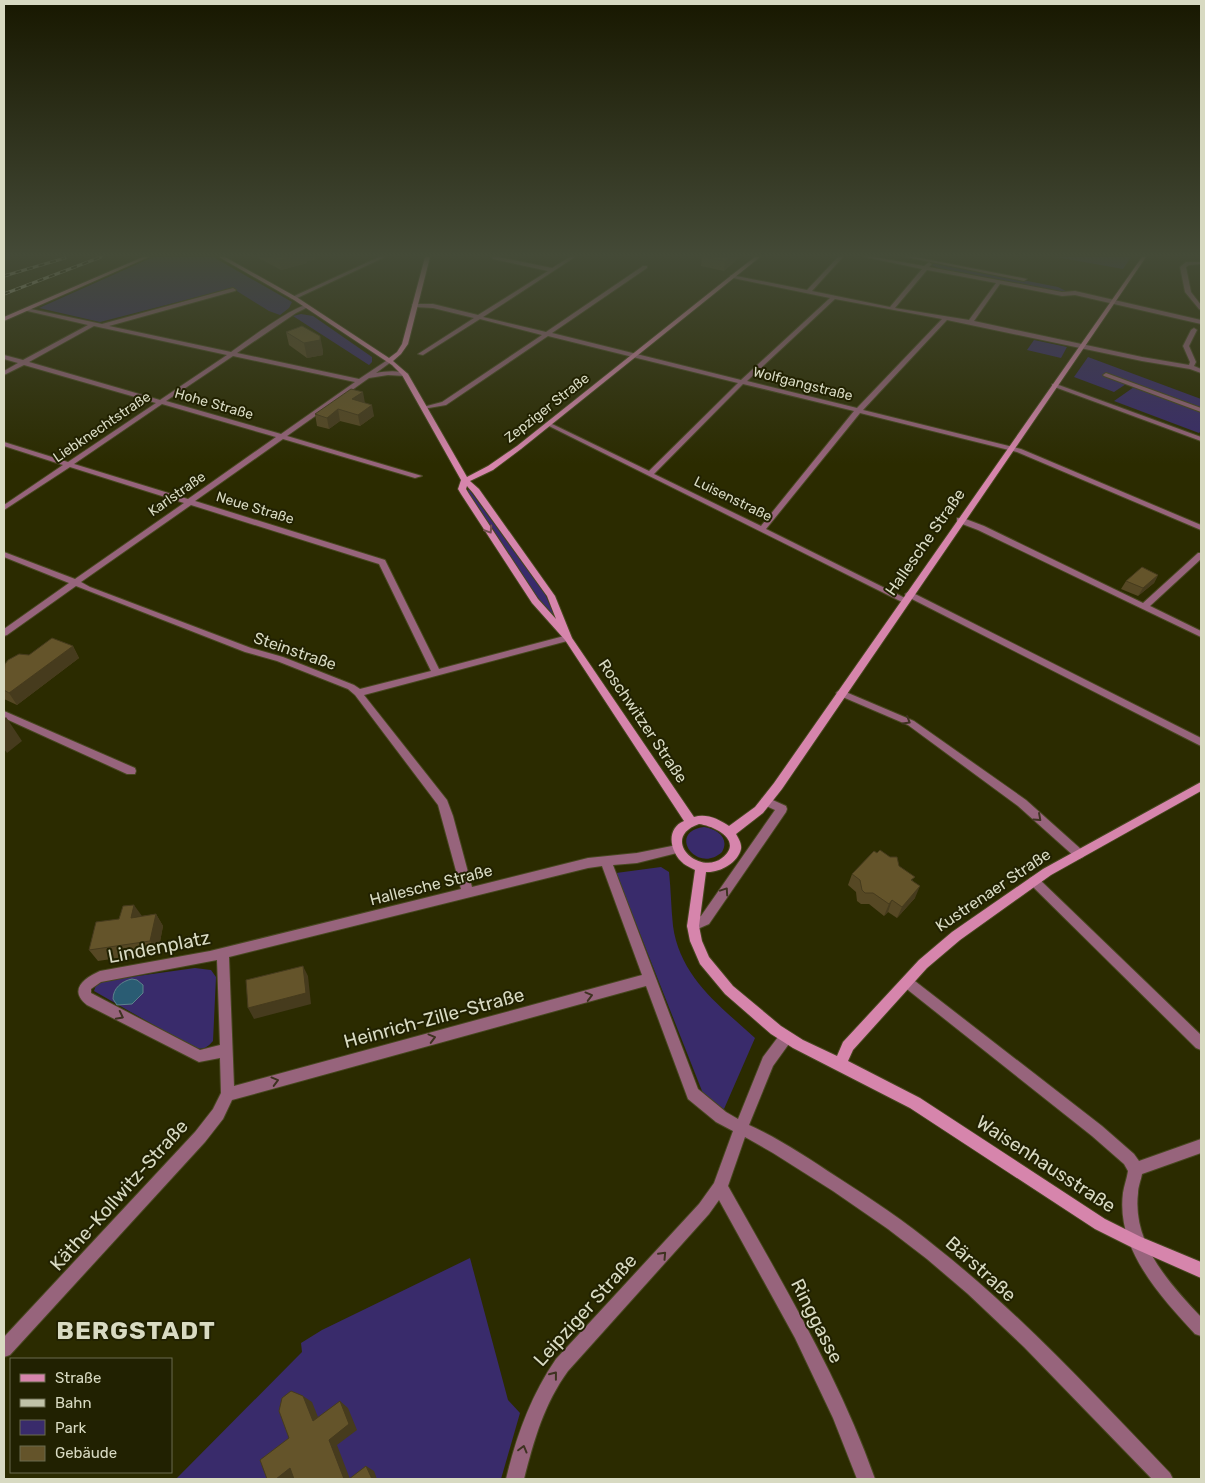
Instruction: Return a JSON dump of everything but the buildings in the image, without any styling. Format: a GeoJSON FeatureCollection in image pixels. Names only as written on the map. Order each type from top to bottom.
{"type":"FeatureCollection","features":[{"type":"Feature","properties":{"kind":"main road"},"geometry":{"type":"LineString","coordinates":[[337,326],[405,374],[464,480]]}},
{"type":"Feature","properties":{"kind":"main road"},"geometry":{"type":"LineString","coordinates":[[389,361],[403,348],[409,326]]}},
{"type":"Feature","properties":{"kind":"main road","name":"Zepziger Straße"},"geometry":{"type":"LineString","coordinates":[[464,480],[486,470],[548,424],[670,326]]}},
{"type":"Feature","properties":{"kind":"main road","name":"Hallesche Straße"},"geometry":{"type":"LineString","coordinates":[[730,832],[750,818],[766,801],[1095,326]]}},
{"type":"Feature","properties":{"kind":"main road","name":"Roschwitzer Straße"},"geometry":{"type":"LineString","coordinates":[[568,638],[551,596],[476,491],[464,480],[462,489],[535,601],[568,638],[691,822]]}},
{"type":"Feature","properties":{"kind":"main road","name":"Kustrenaer Straße"},"geometry":{"type":"LineString","coordinates":[[840,1064],[848,1046],[941,947],[1034,881],[1201,786]]}},
{"type":"Feature","properties":{"kind":"main road"},"geometry":{"type":"LineString","coordinates":[[712,821],[724,826],[730,832],[734,845],[730,858],[717,866],[701,866],[686,860],[677,849],[678,833],[684,825],[691,822],[712,821]]}},
{"type":"Feature","properties":{"kind":"main road"},"geometry":{"type":"LineString","coordinates":[[693,926],[701,866]]}},
{"type":"Feature","properties":{"kind":"main road","name":"Waisenhausstraße"},"geometry":{"type":"LineString","coordinates":[[693,926],[699,950],[711,971],[729,990],[786,1037],[914,1103],[1100,1224],[1201,1270]]}},
{"type":"Feature","properties":{"kind":"street"},"geometry":{"type":"LineString","coordinates":[[4,374],[90,326]]}},
{"type":"Feature","properties":{"kind":"street"},"geometry":{"type":"LineString","coordinates":[[104,326],[359,382]]}},
{"type":"Feature","properties":{"kind":"street","name":"Liebknechtstraße"},"geometry":{"type":"LineString","coordinates":[[4,508],[273,326]]}},
{"type":"Feature","properties":{"kind":"street"},"geometry":{"type":"LineString","coordinates":[[421,354],[464,326]]}},
{"type":"Feature","properties":{"kind":"street","name":"Wolfgangstraße"},"geometry":{"type":"LineString","coordinates":[[511,326],[1010,448],[1201,528]]}},
{"type":"Feature","properties":{"kind":"street"},"geometry":{"type":"LineString","coordinates":[[425,408],[444,404],[560,326]]}},
{"type":"Feature","properties":{"kind":"street"},"geometry":{"type":"LineString","coordinates":[[650,474],[742,382],[802,326]]}},
{"type":"Feature","properties":{"kind":"street"},"geometry":{"type":"LineString","coordinates":[[762,529],[858,411],[938,326]]}},
{"type":"Feature","properties":{"kind":"street"},"geometry":{"type":"LineString","coordinates":[[989,326],[1142,359],[1191,367],[1201,371]]}},
{"type":"Feature","properties":{"kind":"street"},"geometry":{"type":"LineString","coordinates":[[1191,367],[1193,362],[1186,346],[1194,330]]}},
{"type":"Feature","properties":{"kind":"street","name":"Hohe Straße"},"geometry":{"type":"LineString","coordinates":[[4,357],[418,476]]}},
{"type":"Feature","properties":{"kind":"street","name":"Karlstraße"},"geometry":{"type":"LineString","coordinates":[[4,633],[389,361]]}},
{"type":"Feature","properties":{"kind":"street","name":"Karlstraße"},"geometry":{"type":"LineString","coordinates":[[366,377],[384,374],[405,374]]}},
{"type":"Feature","properties":{"kind":"street"},"geometry":{"type":"LineString","coordinates":[[1106,375],[1201,410]]}},
{"type":"Feature","properties":{"kind":"street"},"geometry":{"type":"LineString","coordinates":[[1054,385],[1201,439]]}},
{"type":"Feature","properties":{"kind":"street","name":"Luisenstraße"},"geometry":{"type":"LineString","coordinates":[[548,424],[762,529],[907,597],[1201,742]]}},
{"type":"Feature","properties":{"kind":"street","name":"Neue Straße"},"geometry":{"type":"LineString","coordinates":[[4,444],[382,562],[436,672]]}},
{"type":"Feature","properties":{"kind":"street"},"geometry":{"type":"LineString","coordinates":[[960,520],[981,528],[1201,634]]}},
{"type":"Feature","properties":{"kind":"street","name":"Steinstraße"},"geometry":{"type":"LineString","coordinates":[[4,554],[248,650],[280,659],[351,687],[358,693],[443,803],[468,893]]}},
{"type":"Feature","properties":{"kind":"street"},"geometry":{"type":"LineString","coordinates":[[1144,607],[1201,555]]}},
{"type":"Feature","properties":{"kind":"street"},"geometry":{"type":"LineString","coordinates":[[358,693],[568,638]]}},
{"type":"Feature","properties":{"kind":"street"},"geometry":{"type":"LineString","coordinates":[[841,693],[911,723],[1022,804],[1079,854]]}},
{"type":"Feature","properties":{"kind":"street"},"geometry":{"type":"LineString","coordinates":[[4,714],[131,771]]}},
{"type":"Feature","properties":{"kind":"street"},"geometry":{"type":"LineString","coordinates":[[693,926],[705,920],[782,809],[766,801]]}},
{"type":"Feature","properties":{"kind":"street","name":"Hallesche Straße"},"geometry":{"type":"LineString","coordinates":[[223,953],[588,863],[648,856],[677,849]]}},
{"type":"Feature","properties":{"kind":"street","name":"Bärstraße"},"geometry":{"type":"LineString","coordinates":[[607,861],[609,871],[694,1094],[721,1117],[759,1136],[898,1226],[946,1264],[1061,1374],[1164,1479]]}},
{"type":"Feature","properties":{"kind":"street"},"geometry":{"type":"LineString","coordinates":[[1034,881],[1201,1044]]}},
{"type":"Feature","properties":{"kind":"street","name":"Lindenplatz"},"geometry":{"type":"LineString","coordinates":[[223,953],[226,1050],[199,1056],[91,1001],[85,996],[85,987],[91,981],[100,977],[223,953]]}},
{"type":"Feature","properties":{"kind":"street","name":"Heinrich-Zille-Straße"},"geometry":{"type":"LineString","coordinates":[[228,1094],[650,979]]}},
{"type":"Feature","properties":{"kind":"street"},"geometry":{"type":"LineString","coordinates":[[907,982],[1096,1131],[1129,1159],[1136,1169]]}},
{"type":"Feature","properties":{"kind":"street","name":"Leipziger Straße"},"geometry":{"type":"LineString","coordinates":[[515,1479],[531,1418],[546,1385],[704,1209],[720,1187],[741,1128],[768,1062],[786,1037]]}},
{"type":"Feature","properties":{"kind":"street"},"geometry":{"type":"LineString","coordinates":[[226,1050],[228,1094]]}},
{"type":"Feature","properties":{"kind":"street","name":"Käthe-Kollwitz-Straße"},"geometry":{"type":"LineString","coordinates":[[4,1349],[200,1137],[218,1114],[228,1094]]}},
{"type":"Feature","properties":{"kind":"street"},"geometry":{"type":"LineString","coordinates":[[1136,1169],[1201,1146]]}},
{"type":"Feature","properties":{"kind":"street"},"geometry":{"type":"LineString","coordinates":[[1136,1169],[1131,1184],[1130,1196],[1130,1213],[1136,1242],[1145,1261],[1158,1280],[1201,1328]]}},
{"type":"Feature","properties":{"kind":"street","name":"Ringgasse"},"geometry":{"type":"LineString","coordinates":[[720,1187],[801,1332],[840,1414],[866,1479]]}},
{"type":"Feature","properties":{"kind":"green space"},"geometry":{"type":"Polygon","coordinates":[[[309,326],[328,326],[372,357],[372,362],[369,365],[309,326]]]}},
{"type":"Feature","properties":{"kind":"green space"},"geometry":{"type":"Polygon","coordinates":[[[1034,340],[1067,347],[1061,358],[1027,350],[1034,340]]]}},
{"type":"Feature","properties":{"kind":"green space"},"geometry":{"type":"Polygon","coordinates":[[[1088,357],[1201,399],[1201,408],[1129,382],[1114,392],[1074,377],[1088,357]]]}},
{"type":"Feature","properties":{"kind":"green space"},"geometry":{"type":"Polygon","coordinates":[[[1134,387],[1201,412],[1201,431],[1199,433],[1114,401],[1134,387]]]}},
{"type":"Feature","properties":{"kind":"green space"},"geometry":{"type":"Polygon","coordinates":[[[469,489],[545,594],[556,619],[538,601],[467,492],[469,489]]]}},
{"type":"Feature","properties":{"kind":"green space"},"geometry":{"type":"Polygon","coordinates":[[[704,827],[718,832],[723,838],[724,847],[722,852],[712,858],[695,856],[689,850],[686,843],[687,836],[693,830],[704,827]]]}},
{"type":"Feature","properties":{"kind":"green space"},"geometry":{"type":"Polygon","coordinates":[[[661,867],[669,872],[673,926],[677,944],[684,961],[704,989],[755,1038],[724,1109],[715,1106],[704,1096],[616,873],[661,867]]]}},
{"type":"Feature","properties":{"kind":"green space"},"geometry":{"type":"Polygon","coordinates":[[[195,968],[211,970],[216,977],[213,1041],[202,1049],[194,1048],[94,991],[96,985],[102,981],[195,968]]]}},
{"type":"Feature","properties":{"kind":"green space"},"geometry":{"type":"Polygon","coordinates":[[[470,1258],[508,1400],[520,1413],[501,1479],[176,1479],[302,1352],[301,1343],[322,1330],[470,1258]]]}},
{"type":"Feature","properties":{"kind":"water"},"geometry":{"type":"Polygon","coordinates":[[[137,980],[143,985],[143,993],[132,1004],[117,1005],[113,999],[116,988],[125,981],[137,980]]]}},
{"type":"Feature","properties":{"kind":"district","name":"BERGSTADT"},"geometry":{"type":"Point","coordinates":[136,1330]}}]}
